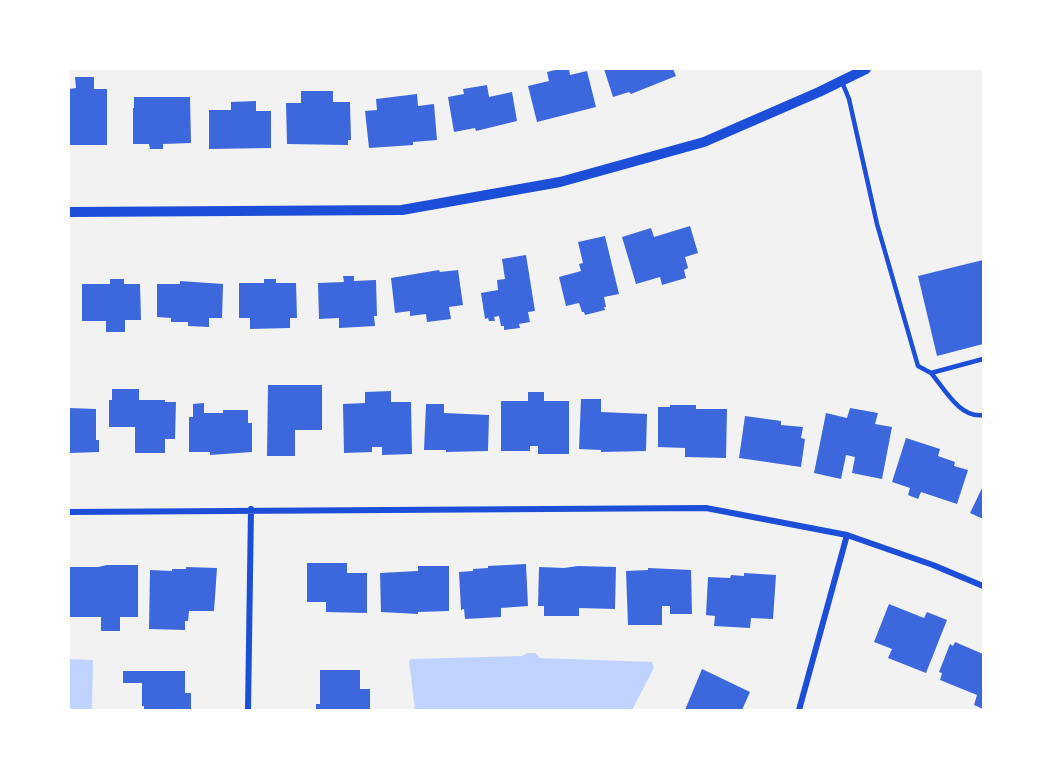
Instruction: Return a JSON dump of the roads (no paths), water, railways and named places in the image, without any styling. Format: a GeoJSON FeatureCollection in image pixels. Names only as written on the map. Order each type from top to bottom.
{"type":"FeatureCollection","features":[{"type":"Feature","properties":{"kind":"street"},"geometry":{"type":"LineString","coordinates":[[69,212],[402,210],[560,182],[704,142],[866,69]]}},
{"type":"Feature","properties":{"kind":"street"},"geometry":{"type":"LineString","coordinates":[[69,512],[251,509],[706,508],[847,535],[933,565],[983,586]]}},
{"type":"Feature","properties":{"kind":"street"},"geometry":{"type":"LineString","coordinates":[[248,710],[251,509]]}},
{"type":"Feature","properties":{"kind":"street"},"geometry":{"type":"LineString","coordinates":[[799,710],[847,535]]}},
{"type":"Feature","properties":{"kind":"lane"},"geometry":{"type":"LineString","coordinates":[[842,81],[849,99],[877,224],[918,366],[930,373],[968,414],[983,415]]}},
{"type":"Feature","properties":{"kind":"lane"},"geometry":{"type":"LineString","coordinates":[[930,373],[983,359]]}},
{"type":"Feature","properties":{"kind":"water"},"geometry":{"type":"Polygon","coordinates":[[[535,653],[540,658],[652,662],[654,668],[632,710],[415,710],[409,661],[411,659],[522,656],[535,653]]]}},
{"type":"Feature","properties":{"kind":"water"},"geometry":{"type":"Polygon","coordinates":[[[69,659],[93,660],[92,710],[69,710],[69,659]]]}}]}
